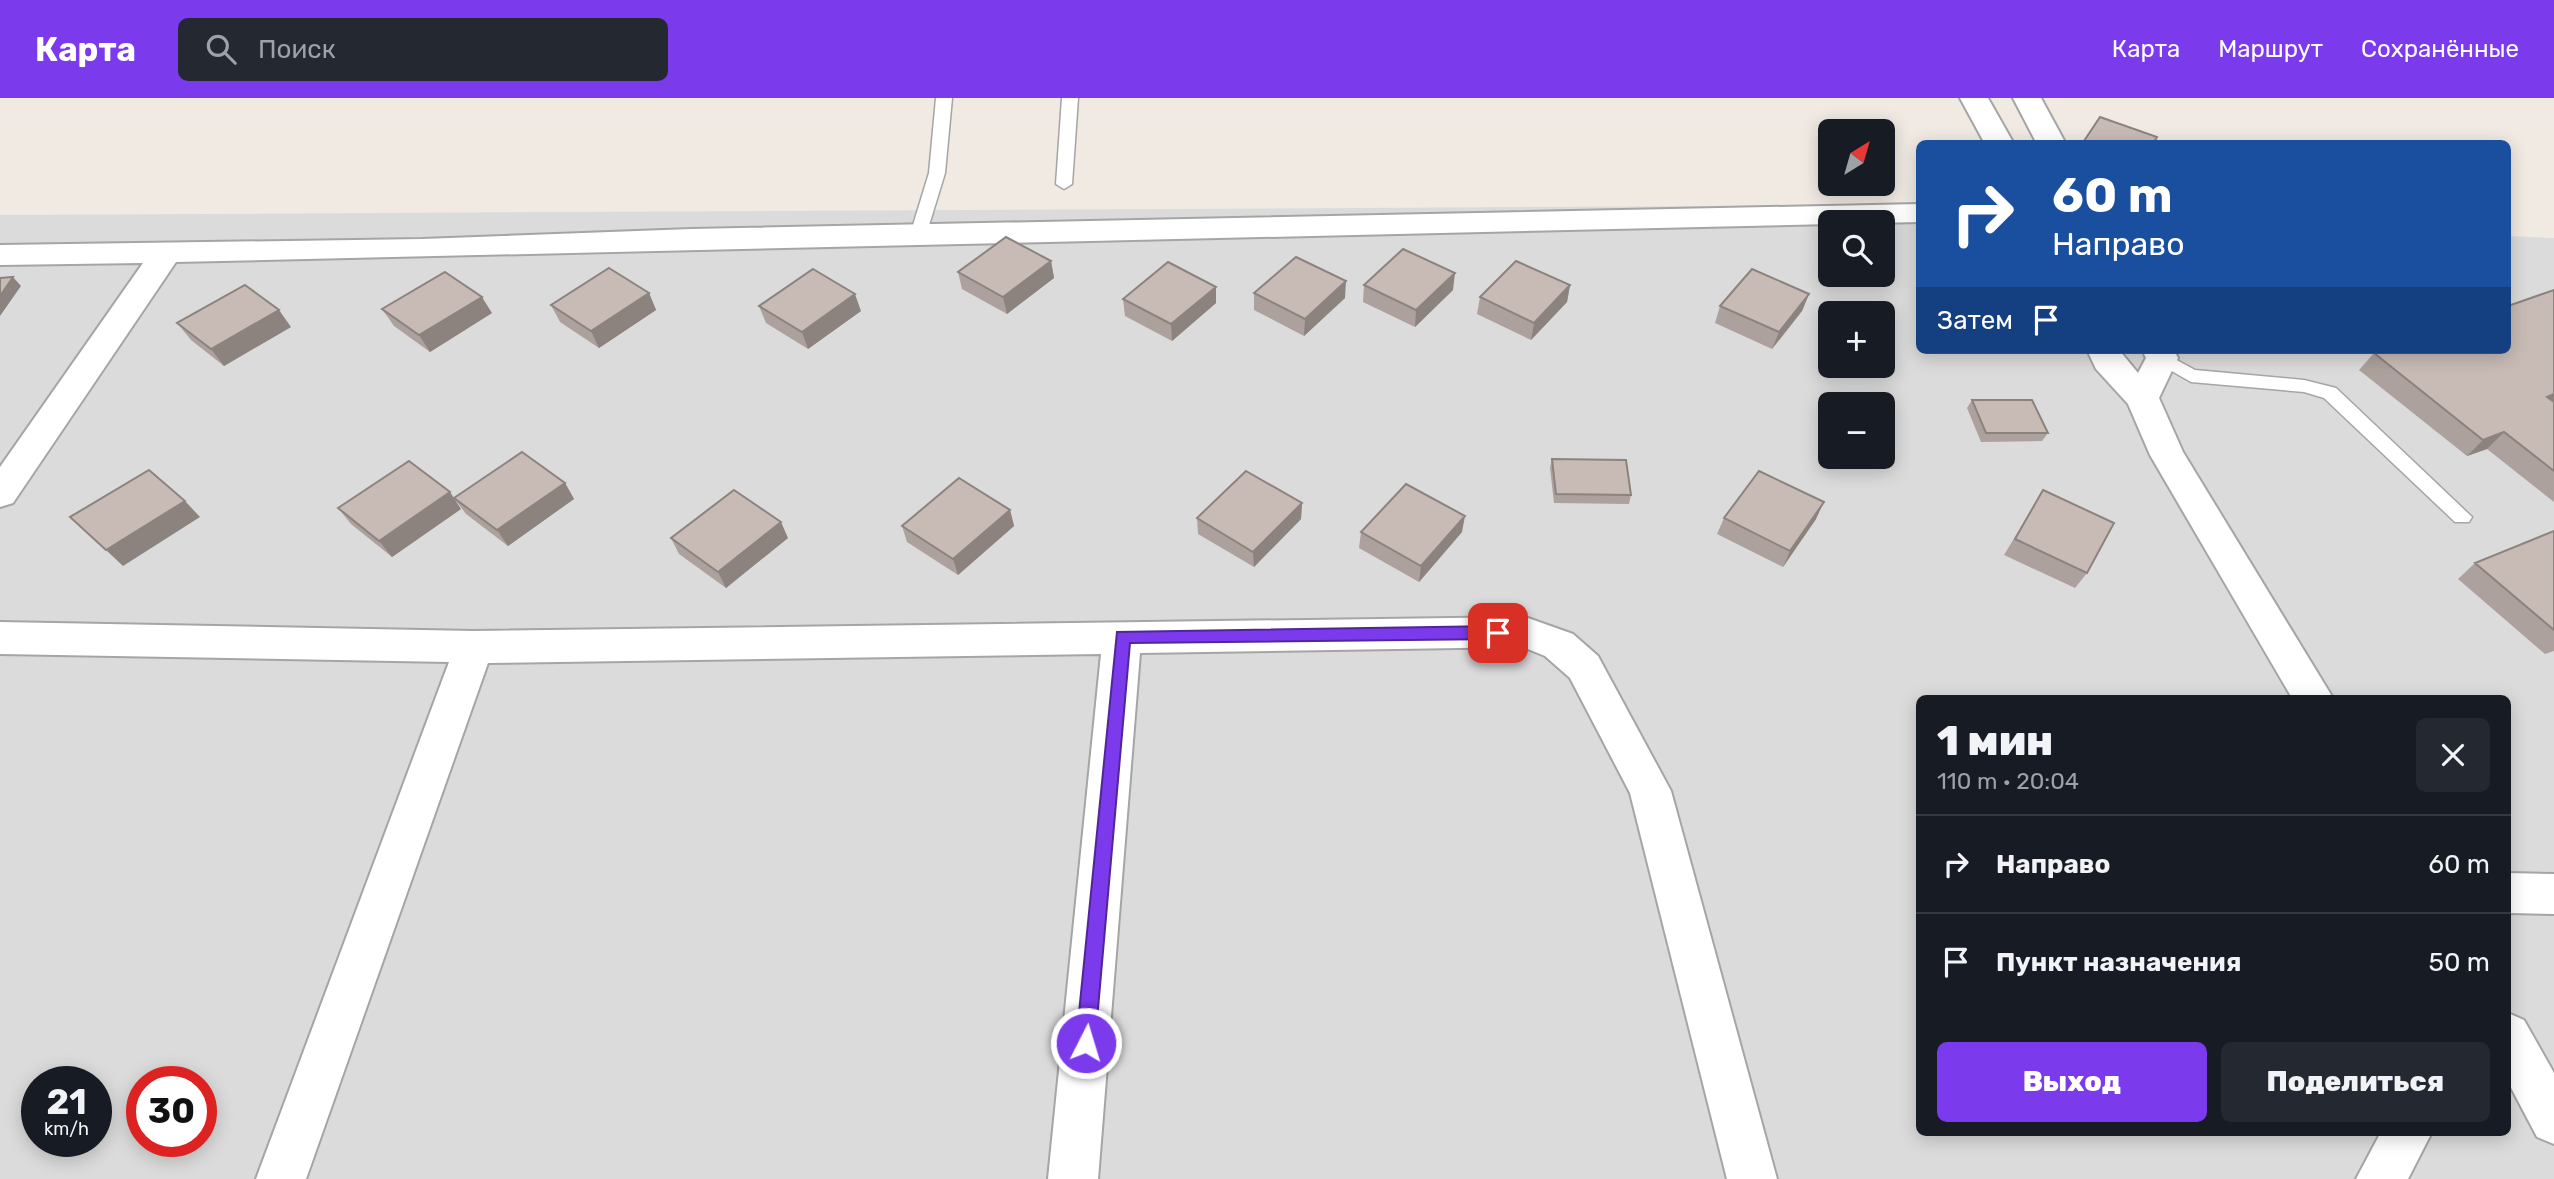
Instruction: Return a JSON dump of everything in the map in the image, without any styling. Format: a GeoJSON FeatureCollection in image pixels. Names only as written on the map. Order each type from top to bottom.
{"type":"FeatureCollection","features":[{"type":"Feature","properties":{"kind":"street"},"geometry":{"type":"LineString","coordinates":[[1974,98],[1998,140]]}},
{"type":"Feature","properties":{"kind":"street"},"geometry":{"type":"LineString","coordinates":[[2027,98],[2050,140]]}},
{"type":"Feature","properties":{"kind":"street"},"geometry":{"type":"LineString","coordinates":[[0,255],[422,249],[691,239],[1916,213]]}},
{"type":"Feature","properties":{"kind":"street"},"geometry":{"type":"LineString","coordinates":[[0,494],[167,252]]}},
{"type":"Feature","properties":{"kind":"street"},"geometry":{"type":"LineString","coordinates":[[2105,354],[2142,398],[2167,455],[2311,695]]}},
{"type":"Feature","properties":{"kind":"street"},"geometry":{"type":"LineString","coordinates":[[2142,398],[2160,354]]}},
{"type":"Feature","properties":{"kind":"street"},"geometry":{"type":"LineString","coordinates":[[0,638],[474,647],[1525,632],[1559,645],[1584,667],[1650,791],[1752,1179]]}},
{"type":"Feature","properties":{"kind":"street"},"geometry":{"type":"LineString","coordinates":[[1073,1179],[1122,636]]}},
{"type":"Feature","properties":{"kind":"street"},"geometry":{"type":"LineString","coordinates":[[281,1179],[474,647]]}},
{"type":"Feature","properties":{"kind":"street"},"geometry":{"type":"LineString","coordinates":[[2511,893],[2554,894]]}},
{"type":"Feature","properties":{"kind":"street"},"geometry":{"type":"LineString","coordinates":[[2511,1041],[2554,1120]]}},
{"type":"Feature","properties":{"kind":"street"},"geometry":{"type":"LineString","coordinates":[[2381,1179],[2406,1136]]}},
{"type":"Feature","properties":{"kind":"lane"},"geometry":{"type":"LineString","coordinates":[[918,235],[937,173],[944,98]]}},
{"type":"Feature","properties":{"kind":"lane"},"geometry":{"type":"LineString","coordinates":[[1064,184],[1070,98]]}},
{"type":"Feature","properties":{"kind":"lane"},"geometry":{"type":"LineString","coordinates":[[2160,354],[2191,376],[2304,386],[2330,393],[2462,517]]}},
{"type":"Feature","properties":{"kind":"shaded area"},"geometry":{"type":"Polygon","coordinates":[[[1916,205],[1916,354],[2511,354],[2511,236],[2554,238],[2554,1179],[0,1179],[0,215],[1916,205]]]}},
{"type":"Feature","properties":{"kind":"building"},"geometry":{"type":"Polygon","coordinates":[[[2100,117],[2157,137],[2155,140],[2085,140],[2100,117]]]}},
{"type":"Feature","properties":{"kind":"building"},"geometry":{"type":"Polygon","coordinates":[[[1006,237],[1051,261],[1003,297],[958,272],[1006,237]]]}},
{"type":"Feature","properties":{"kind":"building"},"geometry":{"type":"Polygon","coordinates":[[[1403,249],[1455,273],[1416,310],[1364,285],[1403,249]]]}},
{"type":"Feature","properties":{"kind":"building"},"geometry":{"type":"Polygon","coordinates":[[[1296,257],[1346,281],[1305,319],[1254,293],[1296,257]]]}},
{"type":"Feature","properties":{"kind":"building"},"geometry":{"type":"Polygon","coordinates":[[[1516,261],[1570,285],[1534,323],[1480,297],[1516,261]]]}},
{"type":"Feature","properties":{"kind":"building"},"geometry":{"type":"Polygon","coordinates":[[[1168,262],[1216,287],[1171,324],[1123,299],[1168,262]]]}},
{"type":"Feature","properties":{"kind":"building"},"geometry":{"type":"Polygon","coordinates":[[[609,268],[649,293],[591,331],[551,305],[609,268]]]}},
{"type":"Feature","properties":{"kind":"building"},"geometry":{"type":"Polygon","coordinates":[[[813,269],[855,294],[802,332],[759,306],[813,269]]]}},
{"type":"Feature","properties":{"kind":"building"},"geometry":{"type":"Polygon","coordinates":[[[1752,269],[1809,294],[1779,332],[1720,306],[1752,269]]]}},
{"type":"Feature","properties":{"kind":"building"},"geometry":{"type":"Polygon","coordinates":[[[445,272],[482,297],[419,335],[382,309],[445,272]]]}},
{"type":"Feature","properties":{"kind":"building"},"geometry":{"type":"Polygon","coordinates":[[[13,277],[0,296],[0,278],[13,277]]]}},
{"type":"Feature","properties":{"kind":"building"},"geometry":{"type":"Polygon","coordinates":[[[245,285],[279,310],[211,349],[177,323],[245,285]]]}},
{"type":"Feature","properties":{"kind":"building"},"geometry":{"type":"Polygon","coordinates":[[[2554,290],[2554,394],[2547,397],[2554,402],[2554,471],[2504,432],[2483,440],[2375,354],[2511,354],[2511,305],[2554,290]]]}},
{"type":"Feature","properties":{"kind":"building"},"geometry":{"type":"Polygon","coordinates":[[[1972,400],[2032,400],[2048,433],[1986,433],[1972,400]]]}},
{"type":"Feature","properties":{"kind":"building"},"geometry":{"type":"Polygon","coordinates":[[[522,452],[565,483],[497,530],[454,498],[522,452]]]}},
{"type":"Feature","properties":{"kind":"building"},"geometry":{"type":"Polygon","coordinates":[[[1552,459],[1626,460],[1631,495],[1556,494],[1552,459]]]}},
{"type":"Feature","properties":{"kind":"building"},"geometry":{"type":"Polygon","coordinates":[[[409,461],[450,492],[379,541],[338,508],[409,461]]]}},
{"type":"Feature","properties":{"kind":"building"},"geometry":{"type":"Polygon","coordinates":[[[149,470],[185,501],[106,550],[70,517],[149,470]]]}},
{"type":"Feature","properties":{"kind":"building"},"geometry":{"type":"Polygon","coordinates":[[[1246,471],[1302,503],[1253,552],[1197,518],[1246,471]]]}},
{"type":"Feature","properties":{"kind":"building"},"geometry":{"type":"Polygon","coordinates":[[[1759,471],[1824,502],[1790,551],[1724,518],[1759,471]]]}},
{"type":"Feature","properties":{"kind":"building"},"geometry":{"type":"Polygon","coordinates":[[[959,478],[1010,510],[953,559],[902,526],[959,478]]]}},
{"type":"Feature","properties":{"kind":"building"},"geometry":{"type":"Polygon","coordinates":[[[1406,484],[1465,516],[1421,566],[1361,532],[1406,484]]]}},
{"type":"Feature","properties":{"kind":"building"},"geometry":{"type":"Polygon","coordinates":[[[734,490],[781,522],[718,572],[671,538],[734,490]]]}},
{"type":"Feature","properties":{"kind":"building"},"geometry":{"type":"Polygon","coordinates":[[[2043,490],[2114,523],[2087,573],[2015,539],[2043,490]]]}},
{"type":"Feature","properties":{"kind":"building"},"geometry":{"type":"Polygon","coordinates":[[[2554,531],[2554,630],[2475,563],[2554,531]]]}},
{"type":"Feature","properties":{"kind":"route"},"geometry":{"type":"LineString","coordinates":[[1086,1043],[1122,636],[1498,633]]}}]}
